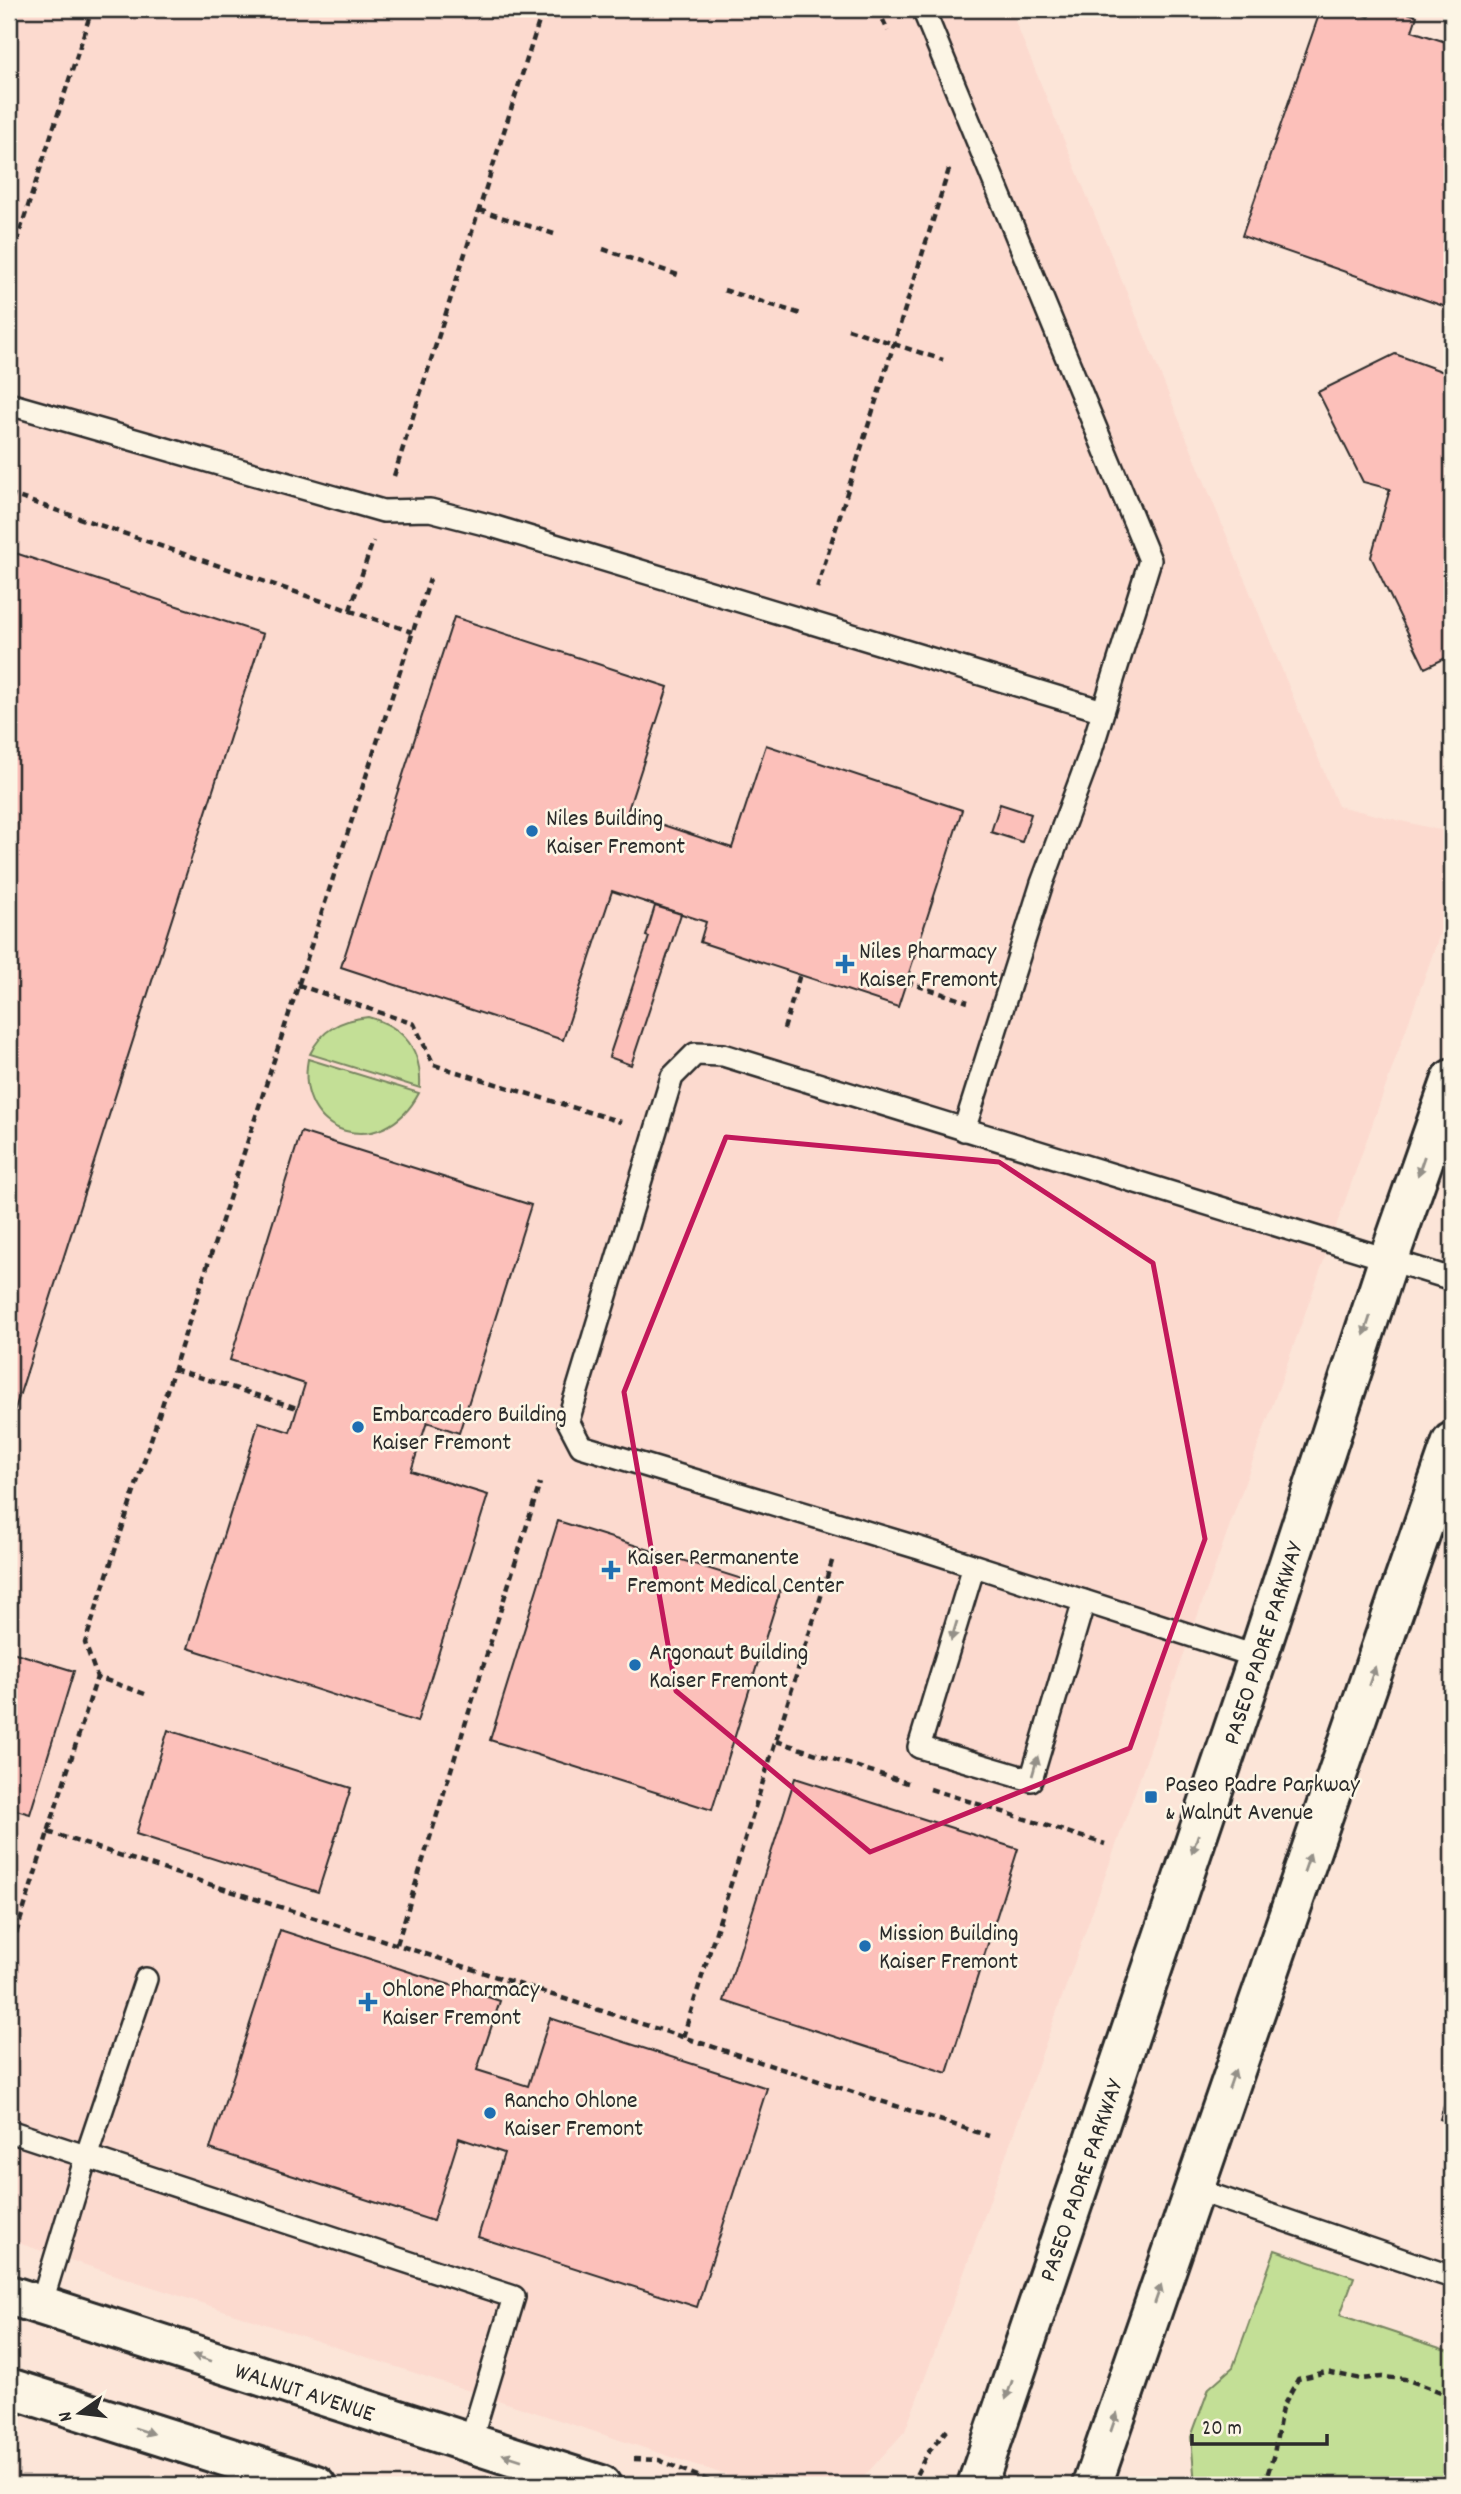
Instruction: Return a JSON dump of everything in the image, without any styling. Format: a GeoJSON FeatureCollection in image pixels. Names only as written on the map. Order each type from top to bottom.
{"type":"FeatureCollection","features":[{"type":"Feature","properties":{"kind":"main road","name":"PASEO PADRE PARKWAY"},"geometry":{"type":"LineString","coordinates":[[977,2485],[1258,1657],[1388,1261],[1452,1079]]}},
{"type":"Feature","properties":{"kind":"main road"},"geometry":{"type":"LineString","coordinates":[[1092,2485],[1452,1442]]}},
{"type":"Feature","properties":{"kind":"main road","name":"WALNUT AVENUE"},"geometry":{"type":"LineString","coordinates":[[25,2300],[601,2485]]}},
{"type":"Feature","properties":{"kind":"main road"},"geometry":{"type":"LineString","coordinates":[[9,2388],[316,2485]]}},
{"type":"Feature","properties":{"kind":"lane"},"geometry":{"type":"LineString","coordinates":[[923,9],[1150,560],[1103,710],[1042,883],[964,1130]]}},
{"type":"Feature","properties":{"kind":"lane"},"geometry":{"type":"LineString","coordinates":[[9,404],[383,511],[430,510],[492,526],[1103,710]]}},
{"type":"Feature","properties":{"kind":"lane"},"geometry":{"type":"LineString","coordinates":[[1258,1657],[974,1566],[581,1446],[568,1421],[672,1077],[695,1054],[723,1055],[773,1068],[964,1130],[1452,1279]]}},
{"type":"Feature","properties":{"kind":"lane"},"geometry":{"type":"LineString","coordinates":[[974,1566],[919,1748],[1031,1780],[1084,1601]]}},
{"type":"Feature","properties":{"kind":"lane"},"geometry":{"type":"LineString","coordinates":[[25,2300],[86,2157],[146,1979]]}},
{"type":"Feature","properties":{"kind":"lane"},"geometry":{"type":"LineString","coordinates":[[9,2131],[514,2297],[470,2443]]}},
{"type":"Feature","properties":{"kind":"lane"},"geometry":{"type":"LineString","coordinates":[[1194,2189],[1452,2277]]}},
{"type":"Feature","properties":{"kind":"path"},"geometry":{"type":"LineString","coordinates":[[9,265],[92,9]]}},
{"type":"Feature","properties":{"kind":"path"},"geometry":{"type":"LineString","coordinates":[[393,480],[543,9]]}},
{"type":"Feature","properties":{"kind":"path"},"geometry":{"type":"LineString","coordinates":[[878,9],[887,31]]}},
{"type":"Feature","properties":{"kind":"path"},"geometry":{"type":"LineString","coordinates":[[814,599],[950,169],[946,158]]}},
{"type":"Feature","properties":{"kind":"path"},"geometry":{"type":"LineString","coordinates":[[479,210],[554,234]]}},
{"type":"Feature","properties":{"kind":"path"},"geometry":{"type":"LineString","coordinates":[[603,249],[678,275]]}},
{"type":"Feature","properties":{"kind":"path"},"geometry":{"type":"LineString","coordinates":[[724,290],[801,314]]}},
{"type":"Feature","properties":{"kind":"path"},"geometry":{"type":"LineString","coordinates":[[848,329],[943,360]]}},
{"type":"Feature","properties":{"kind":"path"},"geometry":{"type":"LineString","coordinates":[[9,494],[412,632]]}},
{"type":"Feature","properties":{"kind":"path"},"geometry":{"type":"LineString","coordinates":[[350,610],[373,540]]}},
{"type":"Feature","properties":{"kind":"path"},"geometry":{"type":"LineString","coordinates":[[9,1956],[97,1677],[86,1643],[430,579]]}},
{"type":"Feature","properties":{"kind":"path"},"geometry":{"type":"LineString","coordinates":[[784,1029],[800,974]]}},
{"type":"Feature","properties":{"kind":"path"},"geometry":{"type":"LineString","coordinates":[[906,982],[969,1002]]}},
{"type":"Feature","properties":{"kind":"path"},"geometry":{"type":"LineString","coordinates":[[298,985],[414,1024],[435,1065],[621,1122]]}},
{"type":"Feature","properties":{"kind":"path"},"geometry":{"type":"LineString","coordinates":[[174,1369],[297,1408]]}},
{"type":"Feature","properties":{"kind":"path"},"geometry":{"type":"LineString","coordinates":[[397,1944],[540,1483]]}},
{"type":"Feature","properties":{"kind":"path"},"geometry":{"type":"LineString","coordinates":[[683,2037],[833,1557]]}},
{"type":"Feature","properties":{"kind":"path"},"geometry":{"type":"LineString","coordinates":[[97,1677],[145,1694]]}},
{"type":"Feature","properties":{"kind":"path"},"geometry":{"type":"LineString","coordinates":[[776,1741],[1105,1844]]}},
{"type":"Feature","properties":{"kind":"path"},"geometry":{"type":"LineString","coordinates":[[48,1832],[989,2136]]}},
{"type":"Feature","properties":{"kind":"path"},"geometry":{"type":"LineString","coordinates":[[1264,2485],[1275,2454],[1282,2408],[1298,2379],[1326,2372],[1362,2379],[1405,2379],[1452,2396]]}},
{"type":"Feature","properties":{"kind":"path"},"geometry":{"type":"LineString","coordinates":[[911,2485],[927,2454]]}},
{"type":"Feature","properties":{"kind":"highlighted area"},"geometry":{"type":"Polygon","coordinates":[[[726,1137],[999,1162],[1153,1263],[1205,1539],[1130,1748],[870,1852],[676,1691],[624,1392],[726,1137]]]}},
{"type":"Feature","properties":{"kind":"shaded area","name":"Kaiser Permanente Fremont Medical Center"},"geometry":{"type":"Polygon","coordinates":[[[9,9],[1010,9],[1338,806],[1452,833],[1452,900],[964,2273],[905,2431],[858,2483],[757,2485],[9,2240],[9,9]]]}},
{"type":"Feature","properties":{"kind":"green space"},"geometry":{"type":"Polygon","coordinates":[[[368,1017],[392,1027],[409,1042],[418,1062],[420,1088],[310,1054],[320,1038],[333,1027],[368,1017]]]}},
{"type":"Feature","properties":{"kind":"green space"},"geometry":{"type":"Polygon","coordinates":[[[308,1059],[419,1093],[403,1115],[384,1128],[364,1133],[345,1131],[327,1122],[314,1106],[307,1085],[308,1059]]]}},
{"type":"Feature","properties":{"kind":"green space"},"geometry":{"type":"Polygon","coordinates":[[[1275,2250],[1354,2277],[1340,2315],[1452,2352],[1452,2485],[1195,2485],[1191,2437],[1209,2388],[1233,2367],[1275,2250]]]}},
{"type":"Feature","properties":{"kind":"building"},"geometry":{"type":"Polygon","coordinates":[[[1321,9],[1345,9],[1369,17],[1372,9],[1394,9],[1417,16],[1412,31],[1452,44],[1452,309],[1242,236],[1321,9]]]}},
{"type":"Feature","properties":{"kind":"building"},"geometry":{"type":"Polygon","coordinates":[[[1395,354],[1452,375],[1452,655],[1425,668],[1371,557],[1390,489],[1363,482],[1318,392],[1395,354]]]}},
{"type":"Feature","properties":{"kind":"building"},"geometry":{"type":"Polygon","coordinates":[[[9,551],[263,634],[9,1428],[9,551]]]}},
{"type":"Feature","properties":{"kind":"building","name":"Niles Building Kaiser Fremont"},"geometry":{"type":"Polygon","coordinates":[[[454,617],[668,687],[627,813],[732,848],[766,745],[962,810],[898,1007],[700,942],[706,922],[612,891],[563,1040],[341,967],[454,617]]]}},
{"type":"Feature","properties":{"kind":"building"},"geometry":{"type":"Polygon","coordinates":[[[1000,804],[1031,814],[1022,842],[991,832],[1000,804]]]}},
{"type":"Feature","properties":{"kind":"building"},"geometry":{"type":"Polygon","coordinates":[[[655,906],[681,914],[631,1065],[609,1057],[649,937],[646,936],[655,906]]]}},
{"type":"Feature","properties":{"kind":"building","name":"Embarcadero Building Kaiser Fremont"},"geometry":{"type":"Polygon","coordinates":[[[301,1132],[531,1205],[459,1433],[427,1422],[411,1471],[488,1495],[417,1722],[188,1648],[259,1422],[290,1432],[305,1384],[230,1360],[301,1132]]]}},
{"type":"Feature","properties":{"kind":"building","name":"Argonaut Building Kaiser Fremont"},"geometry":{"type":"Polygon","coordinates":[[[558,1521],[780,1591],[712,1810],[490,1740],[558,1521]]]}},
{"type":"Feature","properties":{"kind":"building"},"geometry":{"type":"Polygon","coordinates":[[[9,1651],[74,1671],[30,1814],[9,1808],[9,1651]]]}},
{"type":"Feature","properties":{"kind":"building"},"geometry":{"type":"Polygon","coordinates":[[[168,1730],[351,1788],[318,1892],[136,1834],[168,1730]]]}},
{"type":"Feature","properties":{"kind":"building","name":"Mission Building Kaiser Fremont"},"geometry":{"type":"Polygon","coordinates":[[[795,1778],[1018,1849],[947,2073],[724,2001],[795,1778]]]}},
{"type":"Feature","properties":{"kind":"building","name":"Rancho Ohlone Kaiser Fremont"},"geometry":{"type":"Polygon","coordinates":[[[280,1930],[500,2001],[477,2070],[528,2086],[550,2018],[767,2088],[697,2307],[478,2237],[504,2153],[459,2138],[433,2221],[210,2149],[280,1930]]]}},
{"type":"Feature","properties":{"kind":"building"},"geometry":{"type":"Polygon","coordinates":[[[1452,2079],[1452,2123],[1440,2119],[1452,2079]]]}},
{"type":"Feature","properties":{"kind":"place","name":"Niles Building Kaiser Fremont"},"geometry":{"type":"Point","coordinates":[532,831]}},
{"type":"Feature","properties":{"kind":"place","name":"Niles Pharmacy Kaiser Fremont"},"geometry":{"type":"Point","coordinates":[845,964]}},
{"type":"Feature","properties":{"kind":"place","name":"Embarcadero Building Kaiser Fremont"},"geometry":{"type":"Point","coordinates":[358,1427]}},
{"type":"Feature","properties":{"kind":"place","name":"Kaiser Permanente Fremont Medical Center"},"geometry":{"type":"Point","coordinates":[611,1570]}},
{"type":"Feature","properties":{"kind":"place","name":"Argonaut Building Kaiser Fremont"},"geometry":{"type":"Point","coordinates":[635,1665]}},
{"type":"Feature","properties":{"kind":"place","name":"Paseo Padre Parkway & Walnut Avenue"},"geometry":{"type":"Point","coordinates":[1151,1797]}},
{"type":"Feature","properties":{"kind":"place","name":"Mission Building Kaiser Fremont"},"geometry":{"type":"Point","coordinates":[865,1946]}},
{"type":"Feature","properties":{"kind":"place","name":"Ohlone Pharmacy Kaiser Fremont"},"geometry":{"type":"Point","coordinates":[368,2002]}},
{"type":"Feature","properties":{"kind":"place","name":"Rancho Ohlone Kaiser Fremont"},"geometry":{"type":"Point","coordinates":[490,2113]}}]}
